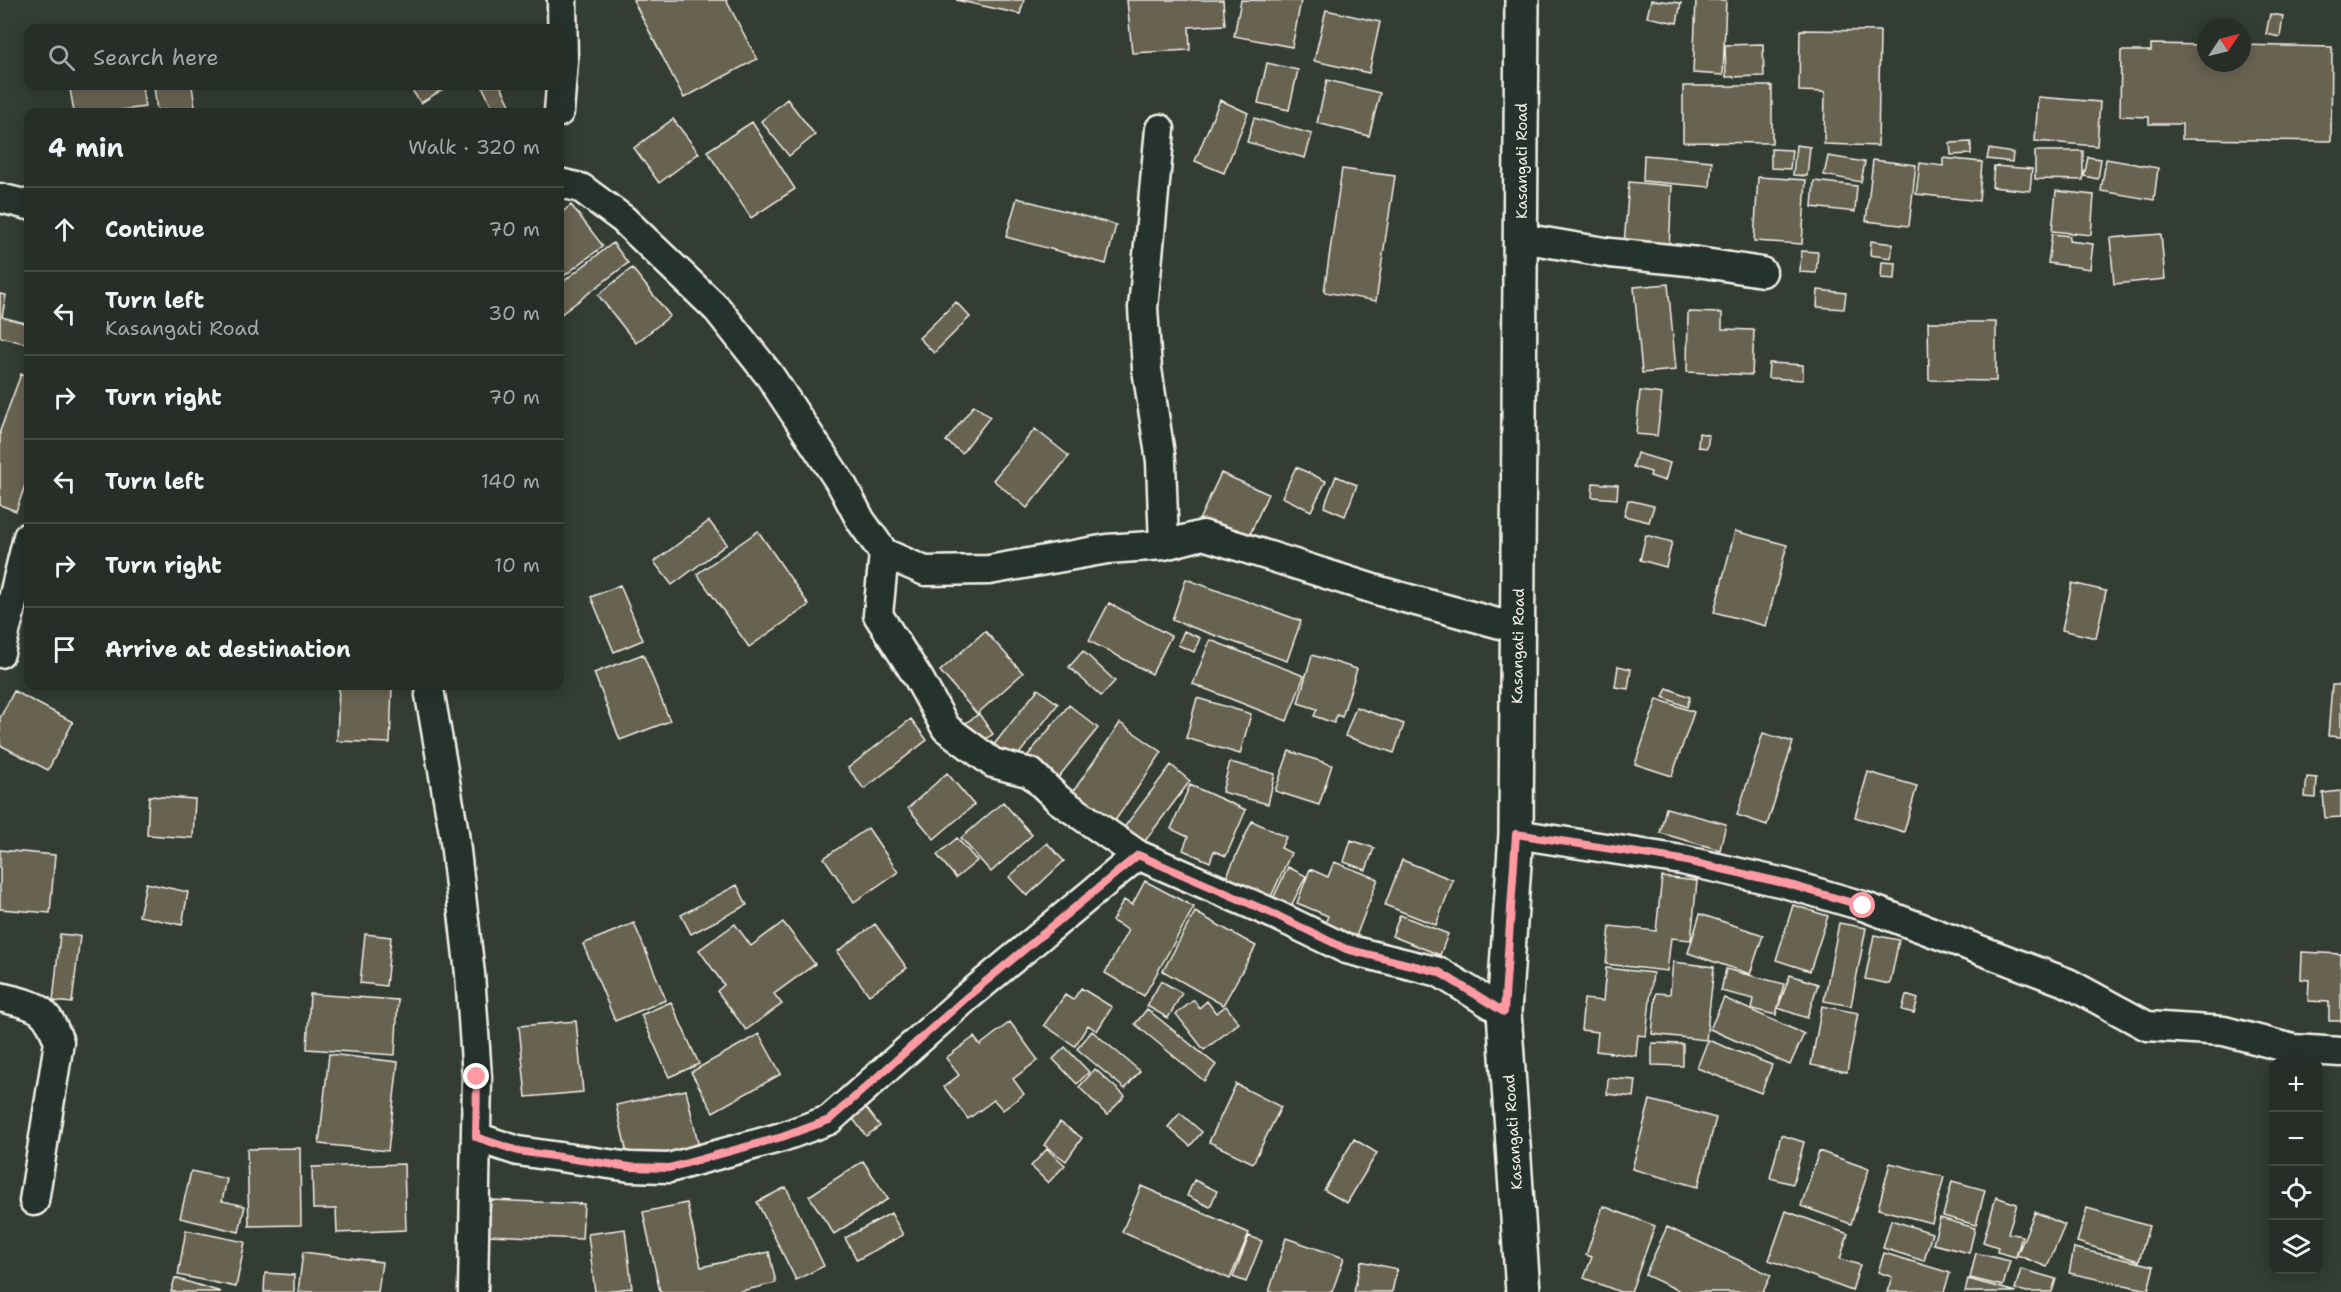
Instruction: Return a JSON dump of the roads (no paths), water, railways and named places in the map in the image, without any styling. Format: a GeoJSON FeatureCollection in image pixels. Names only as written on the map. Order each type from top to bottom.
{"type":"FeatureCollection","features":[{"type":"Feature","properties":{"kind":"street"},"geometry":{"type":"LineString","coordinates":[[562,0],[562,24]]}},
{"type":"Feature","properties":{"kind":"street","name":"Kasangati Road"},"geometry":{"type":"LineString","coordinates":[[1522,0],[1516,834],[1504,1012],[1523,1292]]}},
{"type":"Feature","properties":{"kind":"street"},"geometry":{"type":"LineString","coordinates":[[559,108],[561,90]]}},
{"type":"Feature","properties":{"kind":"street"},"geometry":{"type":"LineString","coordinates":[[1160,129],[1143,309],[1147,369],[1161,462],[1164,545]]}},
{"type":"Feature","properties":{"kind":"street"},"geometry":{"type":"LineString","coordinates":[[564,184],[581,188],[623,219],[718,310],[770,376],[884,553],[925,571],[989,570],[1107,549],[1164,545],[1203,536],[1383,592],[1519,629]]}},
{"type":"Feature","properties":{"kind":"street"},"geometry":{"type":"LineString","coordinates":[[0,198],[24,204]]}},
{"type":"Feature","properties":{"kind":"street"},"geometry":{"type":"LineString","coordinates":[[1521,238],[1610,253],[1698,262],[1762,272]]}},
{"type":"Feature","properties":{"kind":"street"},"geometry":{"type":"LineString","coordinates":[[884,553],[878,615],[920,679],[946,728],[993,764],[1031,773],[1059,800],[1138,855],[1276,915],[1346,949],[1439,972],[1504,1012]]}},
{"type":"Feature","properties":{"kind":"street"},"geometry":{"type":"LineString","coordinates":[[0,653],[24,554]]}},
{"type":"Feature","properties":{"kind":"street"},"geometry":{"type":"LineString","coordinates":[[430,695],[454,833],[470,974],[477,1077],[473,1292]]}},
{"type":"Feature","properties":{"kind":"street"},"geometry":{"type":"LineString","coordinates":[[1516,834],[1682,860],[1784,883],[1863,906],[2068,983],[2147,1026],[2224,1031],[2293,1049],[2341,1052]]}},
{"type":"Feature","properties":{"kind":"street"},"geometry":{"type":"LineString","coordinates":[[476,1137],[518,1151],[630,1167],[669,1168],[782,1137],[829,1120],[967,997],[1138,855]]}},
{"type":"Feature","properties":{"kind":"street"},"geometry":{"type":"LineString","coordinates":[[0,997],[38,1007],[52,1024],[59,1042],[34,1201]]}}]}
